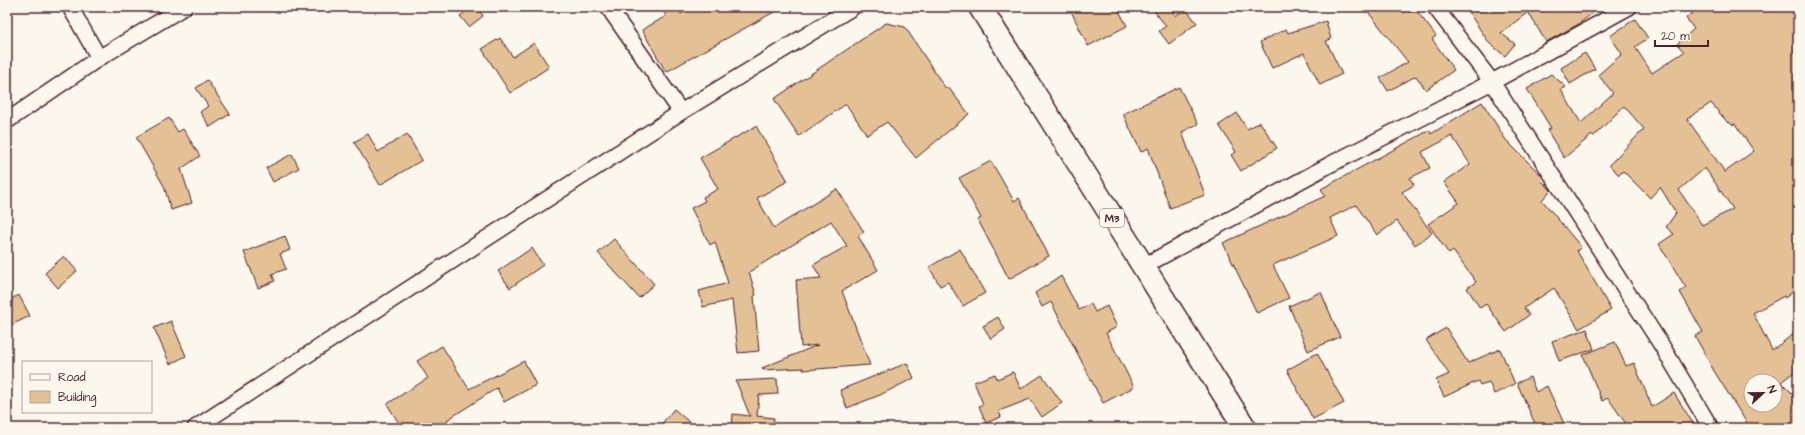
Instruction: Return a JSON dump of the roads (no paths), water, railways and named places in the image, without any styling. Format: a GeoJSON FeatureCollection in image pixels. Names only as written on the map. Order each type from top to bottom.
{"type":"FeatureCollection","features":[{"type":"Feature","properties":{"kind":"highway","name":"M3"},"geometry":{"type":"LineString","coordinates":[[980,7],[1064,144],[1144,266],[1245,428]]}},
{"type":"Feature","properties":{"kind":"street"},"geometry":{"type":"LineString","coordinates":[[70,7],[99,58]]}},
{"type":"Feature","properties":{"kind":"street"},"geometry":{"type":"LineString","coordinates":[[7,121],[99,58],[184,7]]}},
{"type":"Feature","properties":{"kind":"street"},"geometry":{"type":"LineString","coordinates":[[608,7],[681,112]]}},
{"type":"Feature","properties":{"kind":"street"},"geometry":{"type":"LineString","coordinates":[[195,428],[681,112],[853,7]]}},
{"type":"Feature","properties":{"kind":"street"},"geometry":{"type":"LineString","coordinates":[[1435,7],[1492,82],[1662,346],[1711,428]]}},
{"type":"Feature","properties":{"kind":"street"},"geometry":{"type":"LineString","coordinates":[[1144,266],[1331,164],[1492,82],[1629,7]]}}]}
